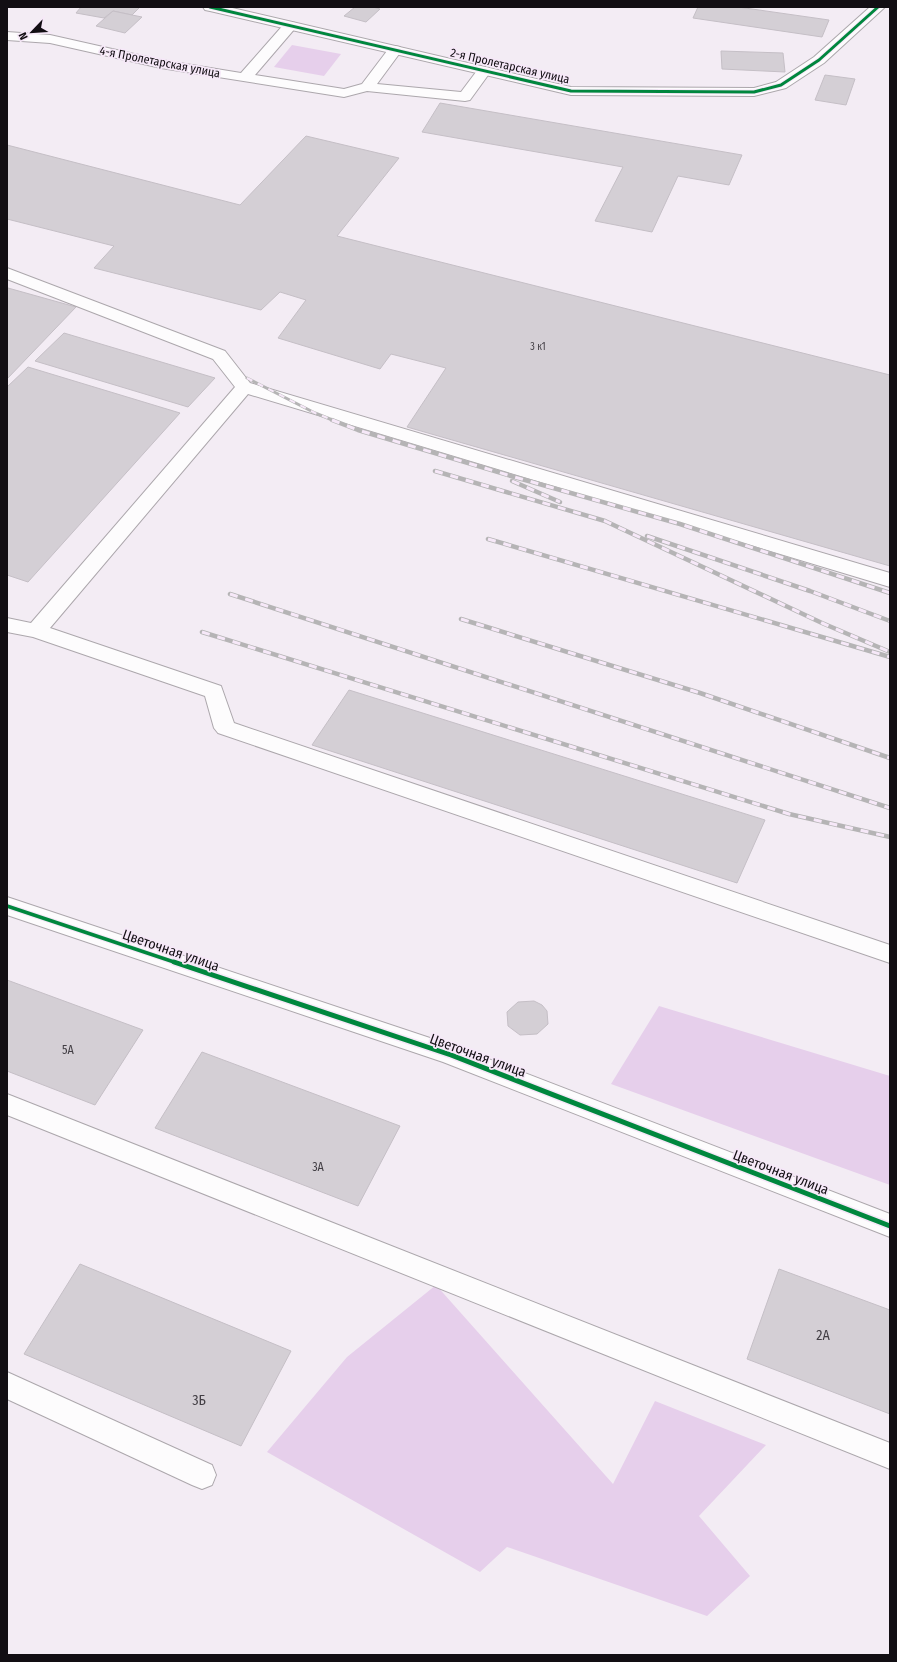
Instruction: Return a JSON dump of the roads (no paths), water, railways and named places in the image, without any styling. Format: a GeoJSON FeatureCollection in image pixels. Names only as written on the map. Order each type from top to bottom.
{"type":"FeatureCollection","features":[{"type":"Feature","properties":{"kind":"street","name":"2-я Пролетарская улица"},"geometry":{"type":"LineString","coordinates":[[210,7],[571,91],[754,92],[781,86],[820,60],[878,7]]}},
{"type":"Feature","properties":{"kind":"street"},"geometry":{"type":"LineString","coordinates":[[245,78],[290,26]]}},
{"type":"Feature","properties":{"kind":"street","name":"4-я Пролетарская улица"},"geometry":{"type":"LineString","coordinates":[[7,36],[50,39],[161,64],[344,93],[367,87]]}},
{"type":"Feature","properties":{"kind":"street"},"geometry":{"type":"LineString","coordinates":[[367,87],[395,50]]}},
{"type":"Feature","properties":{"kind":"street"},"geometry":{"type":"LineString","coordinates":[[367,87],[465,97],[484,71]]}},
{"type":"Feature","properties":{"kind":"street"},"geometry":{"type":"LineString","coordinates":[[7,273],[219,355],[244,387],[890,580]]}},
{"type":"Feature","properties":{"kind":"street"},"geometry":{"type":"LineString","coordinates":[[36,631],[244,387]]}},
{"type":"Feature","properties":{"kind":"street"},"geometry":{"type":"LineString","coordinates":[[7,625],[36,631],[214,691],[225,728],[890,954]]}},
{"type":"Feature","properties":{"kind":"street","name":"Цветочная улица"},"geometry":{"type":"LineString","coordinates":[[7,906],[451,1055],[890,1226]]}},
{"type":"Feature","properties":{"kind":"street"},"geometry":{"type":"LineString","coordinates":[[7,1104],[890,1456]]}},
{"type":"Feature","properties":{"kind":"street"},"geometry":{"type":"LineString","coordinates":[[7,1385],[202,1475]]}},
{"type":"Feature","properties":{"kind":"railway"},"geometry":{"type":"LineString","coordinates":[[247,378],[315,413],[335,421]]}},
{"type":"Feature","properties":{"kind":"railway"},"geometry":{"type":"LineString","coordinates":[[332,420],[358,430],[511,476],[680,524],[890,593]]}},
{"type":"Feature","properties":{"kind":"railway"},"geometry":{"type":"LineString","coordinates":[[435,471],[605,521],[822,623],[890,652]]}},
{"type":"Feature","properties":{"kind":"railway"},"geometry":{"type":"LineString","coordinates":[[512,481],[560,502]]}},
{"type":"Feature","properties":{"kind":"railway"},"geometry":{"type":"LineString","coordinates":[[647,536],[810,591],[890,621]]}},
{"type":"Feature","properties":{"kind":"railway"},"geometry":{"type":"LineString","coordinates":[[488,539],[890,657]]}},
{"type":"Feature","properties":{"kind":"railway"},"geometry":{"type":"LineString","coordinates":[[230,594],[890,808]]}},
{"type":"Feature","properties":{"kind":"railway"},"geometry":{"type":"LineString","coordinates":[[461,619],[700,693],[890,758]]}},
{"type":"Feature","properties":{"kind":"railway"},"geometry":{"type":"LineString","coordinates":[[202,632],[789,814],[890,837]]}}]}
